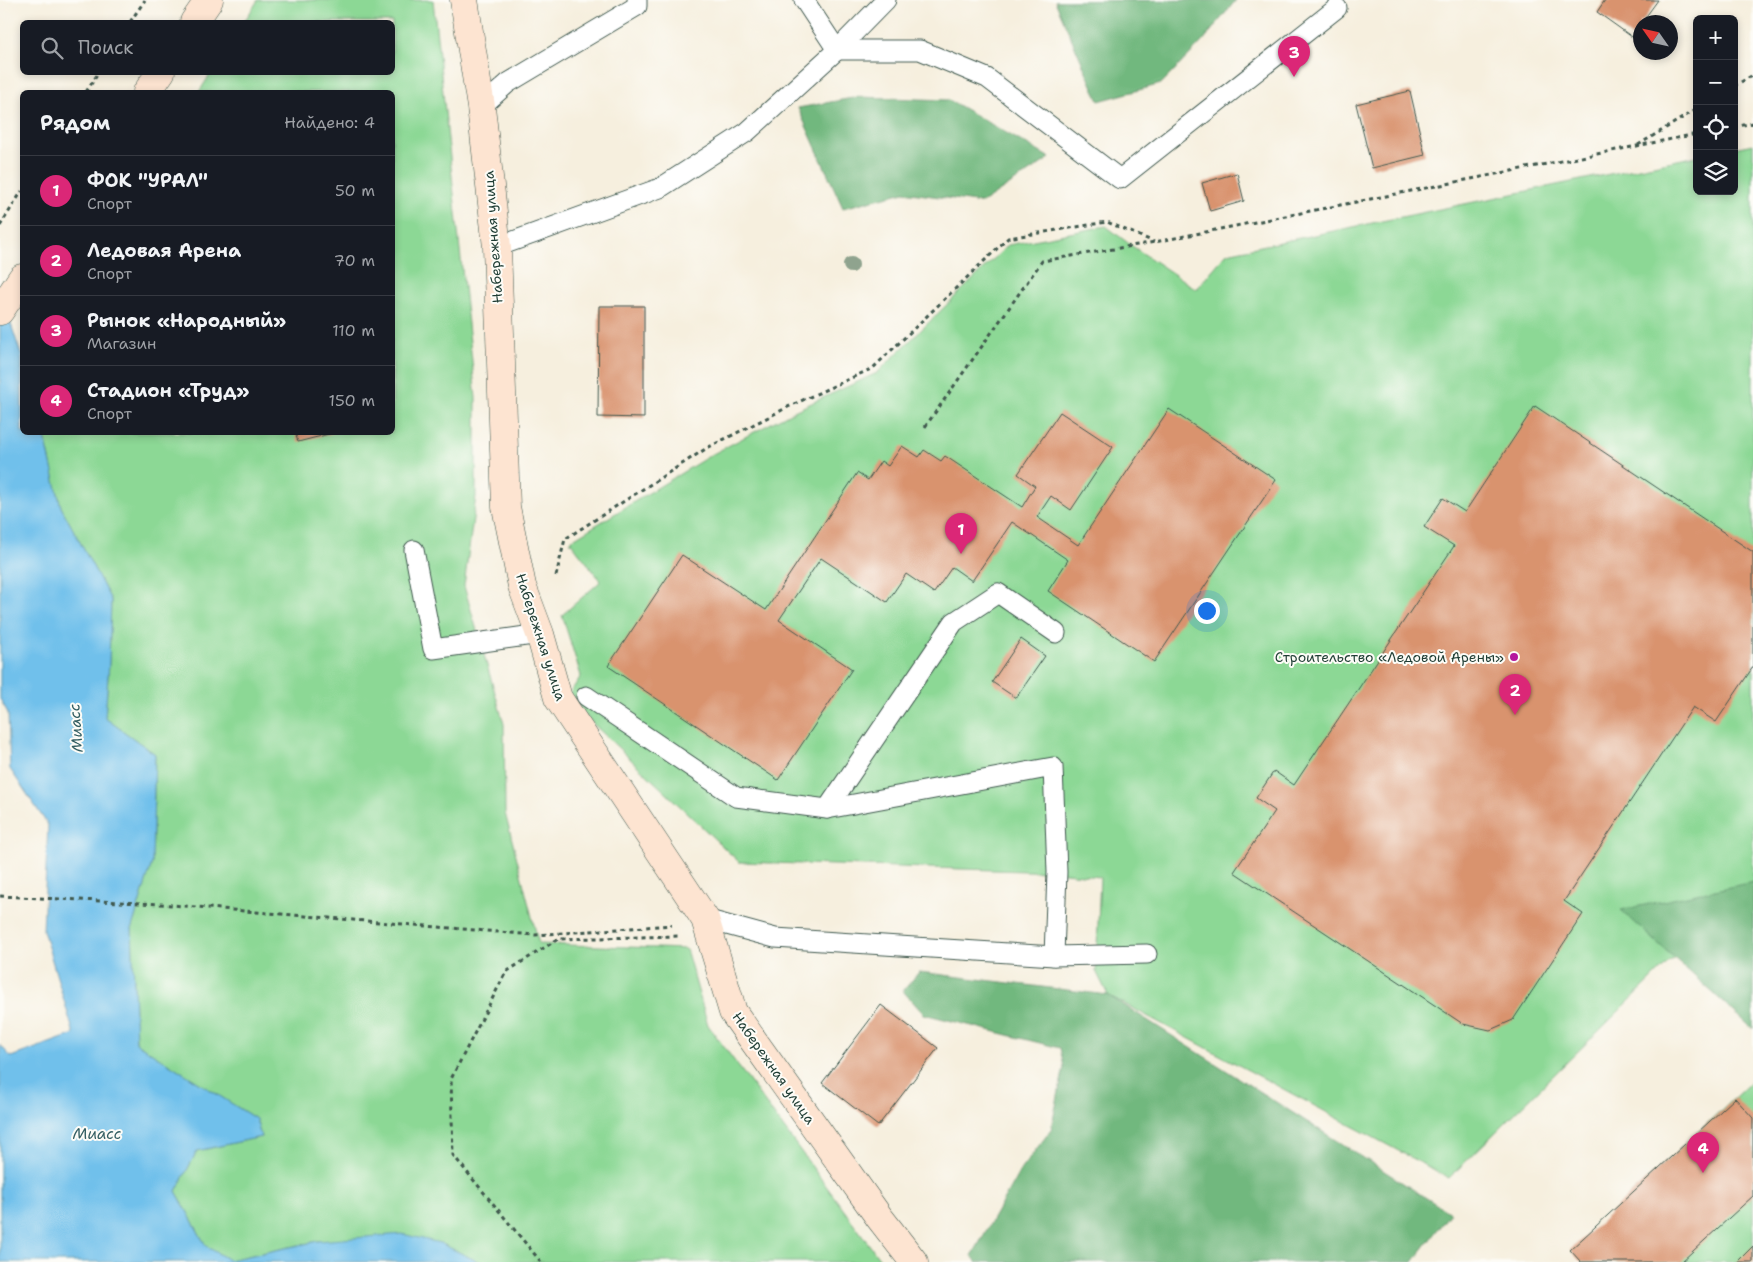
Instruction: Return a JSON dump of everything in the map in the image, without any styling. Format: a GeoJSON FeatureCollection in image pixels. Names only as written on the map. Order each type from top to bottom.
{"type":"FeatureCollection","features":[{"type":"Feature","properties":{"kind":"street"},"geometry":{"type":"LineString","coordinates":[[195,20],[209,0]]}},
{"type":"Feature","properties":{"kind":"street","name":"Набережная улица"},"geometry":{"type":"LineString","coordinates":[[464,0],[481,108],[497,247],[506,507],[522,586],[540,634],[558,698],[707,927],[733,1012],[879,1217],[914,1262]]}},
{"type":"Feature","properties":{"kind":"street"},"geometry":{"type":"LineString","coordinates":[[148,90],[158,75]]}},
{"type":"Feature","properties":{"kind":"street"},"geometry":{"type":"LineString","coordinates":[[0,311],[20,281]]}},
{"type":"Feature","properties":{"kind":"lane"},"geometry":{"type":"LineString","coordinates":[[481,108],[508,83],[637,6],[636,0]]}},
{"type":"Feature","properties":{"kind":"lane"},"geometry":{"type":"LineString","coordinates":[[804,0],[837,50]]}},
{"type":"Feature","properties":{"kind":"lane"},"geometry":{"type":"LineString","coordinates":[[497,247],[660,188],[747,132],[837,50],[886,0]]}},
{"type":"Feature","properties":{"kind":"lane"},"geometry":{"type":"LineString","coordinates":[[837,50],[920,50],[987,78],[1120,179],[1337,8]]}},
{"type":"Feature","properties":{"kind":"lane"},"geometry":{"type":"LineString","coordinates":[[414,550],[433,649],[540,634]]}},
{"type":"Feature","properties":{"kind":"lane"},"geometry":{"type":"LineString","coordinates":[[827,809],[954,622],[998,593],[1056,633]]}},
{"type":"Feature","properties":{"kind":"lane"},"geometry":{"type":"LineString","coordinates":[[586,696],[736,797],[827,809],[1053,767],[1057,872],[1054,956]]}},
{"type":"Feature","properties":{"kind":"lane"},"geometry":{"type":"LineString","coordinates":[[707,927],[775,938],[1054,956],[1147,954]]}},
{"type":"Feature","properties":{"kind":"path"},"geometry":{"type":"LineString","coordinates":[[131,20],[145,0]]}},
{"type":"Feature","properties":{"kind":"path"},"geometry":{"type":"LineString","coordinates":[[87,90],[97,75]]}},
{"type":"Feature","properties":{"kind":"path"},"geometry":{"type":"LineString","coordinates":[[1738,84],[1753,75]]}},
{"type":"Feature","properties":{"kind":"path"},"geometry":{"type":"LineString","coordinates":[[1636,147],[1693,111]]}},
{"type":"Feature","properties":{"kind":"path"},"geometry":{"type":"LineString","coordinates":[[1738,126],[1753,123]]}},
{"type":"Feature","properties":{"kind":"path"},"geometry":{"type":"LineString","coordinates":[[925,427],[1042,261],[1155,242],[1693,135]]}},
{"type":"Feature","properties":{"kind":"path"},"geometry":{"type":"LineString","coordinates":[[0,226],[20,195]]}},
{"type":"Feature","properties":{"kind":"path"},"geometry":{"type":"LineString","coordinates":[[556,576],[565,539],[707,448],[792,405],[873,368],[1008,238],[1107,222],[1155,242]]}},
{"type":"Feature","properties":{"kind":"path"},"geometry":{"type":"LineString","coordinates":[[0,896],[160,904],[535,935],[662,927],[707,927]]}},
{"type":"Feature","properties":{"kind":"path"},"geometry":{"type":"LineString","coordinates":[[540,1262],[453,1155],[451,1079],[459,1062],[506,972],[558,940],[707,927]]}},
{"type":"Feature","properties":{"kind":"green space"},"geometry":{"type":"Polygon","coordinates":[[[258,0],[433,0],[476,398],[476,496],[464,586],[504,724],[505,813],[539,944],[686,949],[708,1025],[882,1262],[479,1262],[440,1243],[318,1241],[229,1260],[206,1246],[176,1191],[197,1151],[261,1137],[256,1119],[136,1043],[132,927],[152,863],[155,754],[105,718],[111,600],[61,507],[44,435],[395,435],[395,90],[200,90],[210,75],[395,75],[395,20],[245,20],[258,0]]]}},
{"type":"Feature","properties":{"kind":"green space"},"geometry":{"type":"Polygon","coordinates":[[[1236,0],[1202,42],[1161,84],[1099,101],[1055,1],[1236,0]]]}},
{"type":"Feature","properties":{"kind":"green space"},"geometry":{"type":"Polygon","coordinates":[[[858,97],[949,100],[1050,158],[982,203],[904,192],[843,208],[798,108],[858,97]]]}},
{"type":"Feature","properties":{"kind":"green space"},"geometry":{"type":"Polygon","coordinates":[[[1753,144],[1753,930],[1671,960],[1449,1178],[1108,995],[1096,971],[1100,877],[1057,872],[739,862],[588,719],[570,693],[581,676],[562,615],[601,581],[570,541],[711,455],[794,411],[877,373],[1008,245],[1106,226],[1196,289],[1227,253],[1693,157],[1693,195],[1738,195],[1738,147],[1753,144]]]}},
{"type":"Feature","properties":{"kind":"green space"},"geometry":{"type":"Polygon","coordinates":[[[1753,882],[1753,1029],[1621,910],[1753,882]]]}},
{"type":"Feature","properties":{"kind":"green space"},"geometry":{"type":"Polygon","coordinates":[[[919,972],[1108,995],[1450,1213],[1413,1262],[977,1262],[972,1256],[1021,1169],[1051,1130],[1064,1067],[1060,1048],[924,1014],[903,991],[919,972]]]}},
{"type":"Feature","properties":{"kind":"green space"},"geometry":{"type":"Polygon","coordinates":[[[1753,1080],[1753,1262],[1582,1262],[1572,1250],[1753,1080]]]}},
{"type":"Feature","properties":{"kind":"water","name":"Миасс"},"geometry":{"type":"Polygon","coordinates":[[[0,291],[20,351],[20,435],[44,435],[61,507],[111,600],[105,718],[155,754],[152,863],[132,927],[136,1043],[256,1119],[261,1137],[197,1151],[176,1191],[206,1246],[229,1260],[318,1241],[402,1234],[440,1243],[479,1262],[0,1262],[0,1045],[11,1057],[74,1034],[43,930],[48,825],[10,769],[8,713],[0,699],[0,291]]]}},
{"type":"Feature","properties":{"kind":"building"},"geometry":{"type":"Polygon","coordinates":[[[1605,0],[1658,0],[1647,15],[1633,15],[1632,37],[1597,12],[1605,0]]]}},
{"type":"Feature","properties":{"kind":"building"},"geometry":{"type":"Polygon","coordinates":[[[1410,91],[1425,155],[1372,168],[1356,104],[1410,91]]]}},
{"type":"Feature","properties":{"kind":"building"},"geometry":{"type":"Polygon","coordinates":[[[1237,173],[1244,201],[1210,211],[1202,183],[1237,173]]]}},
{"type":"Feature","properties":{"kind":"building"},"geometry":{"type":"Polygon","coordinates":[[[599,306],[644,306],[644,418],[598,417],[599,306]]]}},
{"type":"Feature","properties":{"kind":"building"},"geometry":{"type":"Polygon","coordinates":[[[1535,406],[1753,552],[1753,667],[1716,722],[1693,707],[1564,901],[1583,914],[1513,1020],[1490,1030],[1463,1024],[1234,872],[1275,811],[1256,798],[1274,771],[1294,785],[1454,546],[1424,527],[1443,498],[1465,512],[1535,406]]]}},
{"type":"Feature","properties":{"kind":"building"},"geometry":{"type":"Polygon","coordinates":[[[1169,409],[1276,480],[1154,662],[1048,591],[1068,560],[1012,522],[972,581],[952,567],[934,593],[906,574],[887,602],[821,558],[779,620],[852,669],[778,780],[608,666],[682,555],[766,610],[857,473],[868,480],[881,461],[888,466],[902,446],[919,457],[924,450],[941,461],[945,456],[1022,507],[1035,486],[1018,474],[1060,412],[1113,447],[1071,510],[1051,496],[1037,517],[1078,545],[1169,409]]]}},
{"type":"Feature","properties":{"kind":"building"},"geometry":{"type":"Polygon","coordinates":[[[296,435],[325,435],[298,442],[296,435]]]}},
{"type":"Feature","properties":{"kind":"building"},"geometry":{"type":"Polygon","coordinates":[[[1021,639],[1045,656],[1016,698],[992,682],[1021,639]]]}},
{"type":"Feature","properties":{"kind":"building"},"geometry":{"type":"Polygon","coordinates":[[[881,1005],[938,1048],[878,1126],[822,1083],[881,1005]]]}},
{"type":"Feature","properties":{"kind":"building"},"geometry":{"type":"Polygon","coordinates":[[[1735,1098],[1753,1118],[1753,1196],[1681,1262],[1581,1262],[1570,1250],[1735,1098]]]}},
{"type":"Feature","properties":{"kind":"building"},"geometry":{"type":"Polygon","coordinates":[[[1753,1246],[1753,1262],[1737,1262],[1753,1246]]]}},
{"type":"Feature","properties":{"kind":"place","name":"Рынок «Народный»"},"geometry":{"type":"Point","coordinates":[1294,77]}},
{"type":"Feature","properties":{"kind":"place","name":"ФОК \"УРАЛ\""},"geometry":{"type":"Point","coordinates":[961,554]}},
{"type":"Feature","properties":{"kind":"place","name":"Строительство «Ледовой Арены»"},"geometry":{"type":"Point","coordinates":[1514,657]}},
{"type":"Feature","properties":{"kind":"place","name":"Ледовая Арена"},"geometry":{"type":"Point","coordinates":[1515,715]}},
{"type":"Feature","properties":{"kind":"place","name":"Стадион «Труд»"},"geometry":{"type":"Point","coordinates":[1703,1173]}}]}
